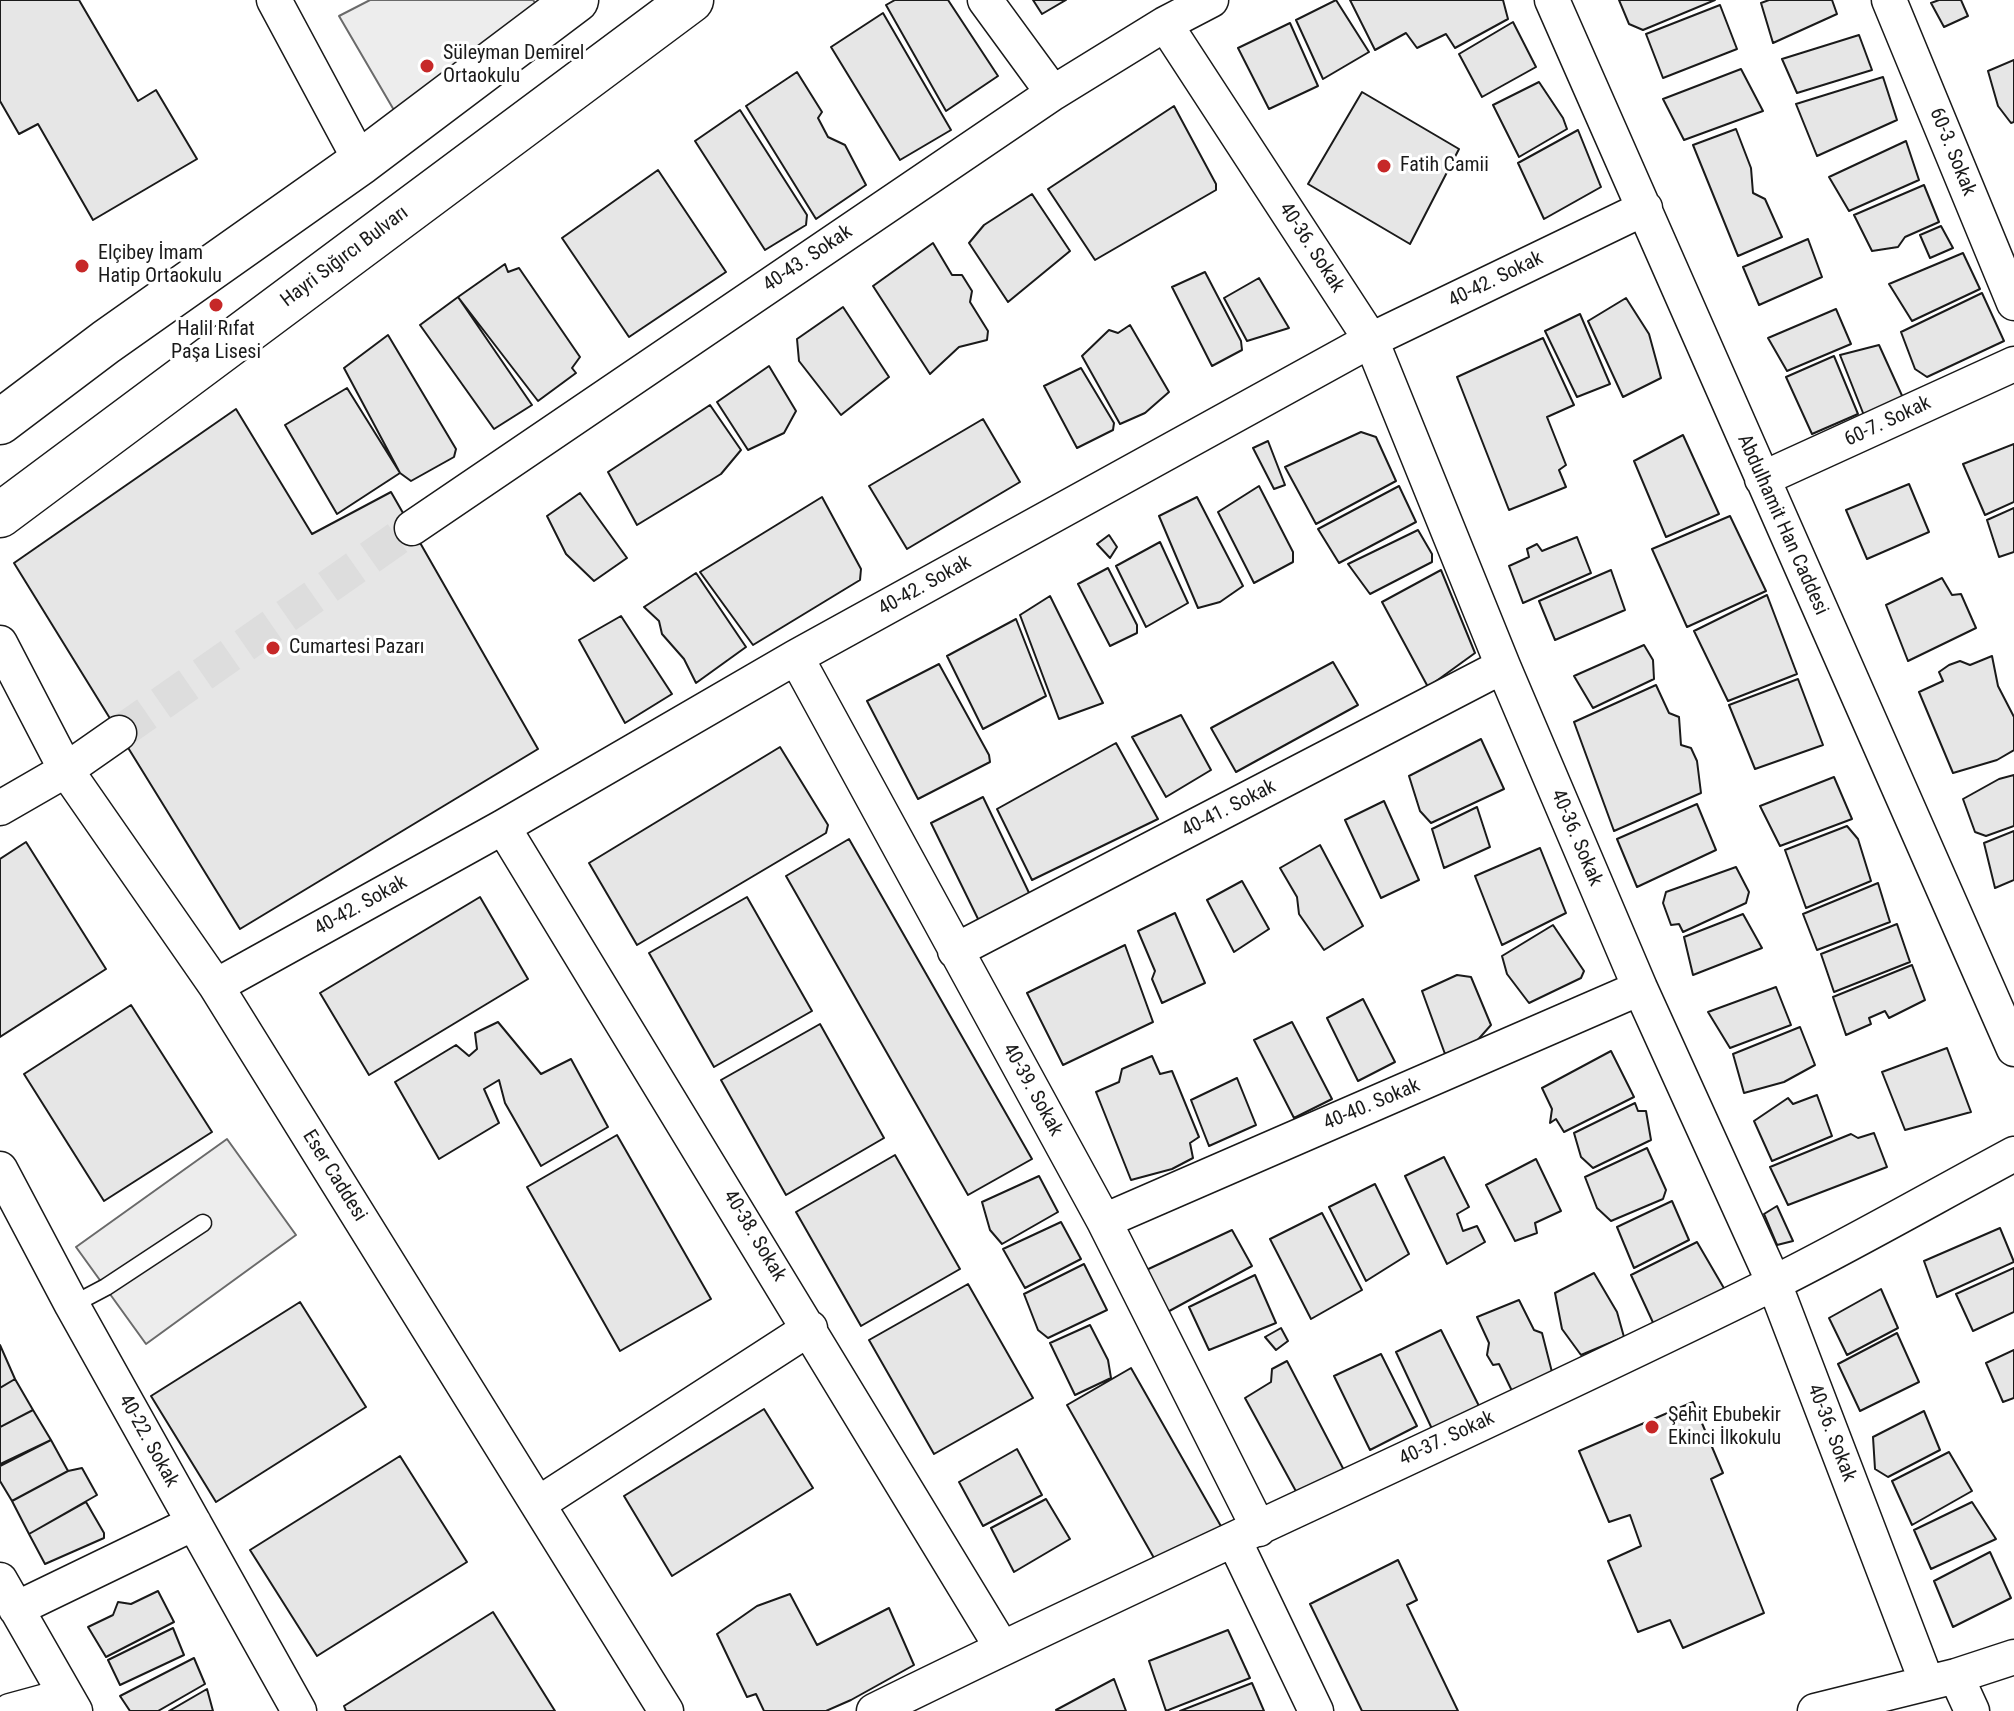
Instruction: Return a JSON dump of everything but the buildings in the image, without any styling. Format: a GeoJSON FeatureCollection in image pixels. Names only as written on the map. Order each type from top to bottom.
{"type":"FeatureCollection","features":[{"type":"Feature","properties":{"kind":"street"},"geometry":{"type":"LineString","coordinates":[[274,0],[361,162]]}},
{"type":"Feature","properties":{"kind":"street"},"geometry":{"type":"LineString","coordinates":[[0,422],[106,342],[361,162],[576,0]]}},
{"type":"Feature","properties":{"kind":"street","name":"Hayri Sığırcı Bulvarı"},"geometry":{"type":"LineString","coordinates":[[0,515],[691,0]]}},
{"type":"Feature","properties":{"kind":"street"},"geometry":{"type":"LineString","coordinates":[[985,0],[1053,93]]}},
{"type":"Feature","properties":{"kind":"street","name":"40-43. Sokak"},"geometry":{"type":"LineString","coordinates":[[412,528],[1053,93],[1165,24],[1211,0]]}},
{"type":"Feature","properties":{"kind":"street","name":"Abdulhamit Han Caddesi"},"geometry":{"type":"LineString","coordinates":[[1552,0],[2014,1049]]}},
{"type":"Feature","properties":{"kind":"street","name":"60-3. Sokak"},"geometry":{"type":"LineString","coordinates":[[1889,0],[2014,303]]}},
{"type":"Feature","properties":{"kind":"street","name":"40-36. Sokak"},"geometry":{"type":"LineString","coordinates":[[1165,24],[1371,340],[1503,666],[1640,988],[1774,1283],[1941,1679],[1972,1711]]}},
{"type":"Feature","properties":{"kind":"street","name":"40-42. Sokak"},"geometry":{"type":"LineString","coordinates":[[216,986],[503,827],[796,657],[1371,340],[1645,208]]}},
{"type":"Feature","properties":{"kind":"street","name":"60-7. Sokak"},"geometry":{"type":"LineString","coordinates":[[1762,479],[2014,364]]}},
{"type":"Feature","properties":{"kind":"street","name":"Eser Caddesi"},"geometry":{"type":"LineString","coordinates":[[0,643],[66,770],[216,986],[666,1711]]}},
{"type":"Feature","properties":{"kind":"street","name":"40-39. Sokak"},"geometry":{"type":"LineString","coordinates":[[796,657],[1104,1221],[1246,1534],[1316,1711]]}},
{"type":"Feature","properties":{"kind":"street","name":"40-41. Sokak"},"geometry":{"type":"LineString","coordinates":[[955,951],[1503,666]]}},
{"type":"Feature","properties":{"kind":"street"},"geometry":{"type":"LineString","coordinates":[[0,808],[66,770],[119,733]]}},
{"type":"Feature","properties":{"kind":"street","name":"40-38. Sokak"},"geometry":{"type":"LineString","coordinates":[[503,827],[1002,1648]]}},
{"type":"Feature","properties":{"kind":"street","name":"40-40. Sokak"},"geometry":{"type":"LineString","coordinates":[[1104,1221],[1640,988]]}},
{"type":"Feature","properties":{"kind":"street","name":"40-37. Sokak"},"geometry":{"type":"LineString","coordinates":[[874,1711],[1774,1283],[2014,1154]]}},
{"type":"Feature","properties":{"kind":"street","name":"40-22. Sokak"},"geometry":{"type":"LineString","coordinates":[[0,1169],[72,1305],[299,1711]]}},
{"type":"Feature","properties":{"kind":"street"},"geometry":{"type":"LineString","coordinates":[[538,1504],[810,1328]]}},
{"type":"Feature","properties":{"kind":"street"},"geometry":{"type":"LineString","coordinates":[[10,1711],[70,1703],[8,1594],[194,1523]]}},
{"type":"Feature","properties":{"kind":"street"},"geometry":{"type":"LineString","coordinates":[[1815,1711],[2014,1657]]}},
{"type":"Feature","properties":{"kind":"lane"},"geometry":{"type":"LineString","coordinates":[[72,1305],[106,1287],[203,1223]]}},
{"type":"Feature","properties":{"kind":"shaded area","name":"Süleyman Demirel Ortaokulu"},"geometry":{"type":"Polygon","coordinates":[[[370,0],[533,0],[547,19],[405,129],[339,16],[370,0]]]}},
{"type":"Feature","properties":{"kind":"shaded area"},"geometry":{"type":"Polygon","coordinates":[[[227,1139],[296,1235],[146,1344],[76,1247],[227,1139]]]}},
{"type":"Feature","properties":{"kind":"tunnel"},"geometry":{"type":"LineString","coordinates":[[119,733],[412,528]]}},
{"type":"Feature","properties":{"kind":"place","name":"Süleyman Demirel Ortaokulu"},"geometry":{"type":"Point","coordinates":[427,66]}},
{"type":"Feature","properties":{"kind":"place","name":"Fatih Camii"},"geometry":{"type":"Point","coordinates":[1384,166]}},
{"type":"Feature","properties":{"kind":"place","name":"Elçibey İmam Hatip Ortaokulu"},"geometry":{"type":"Point","coordinates":[82,266]}},
{"type":"Feature","properties":{"kind":"place","name":"Halil Rıfat Paşa Lisesi"},"geometry":{"type":"Point","coordinates":[216,305]}},
{"type":"Feature","properties":{"kind":"place","name":"Cumartesi Pazarı"},"geometry":{"type":"Point","coordinates":[273,648]}},
{"type":"Feature","properties":{"kind":"place","name":"Şehit Ebubekir Ekinci İlkokulu"},"geometry":{"type":"Point","coordinates":[1652,1427]}}]}
